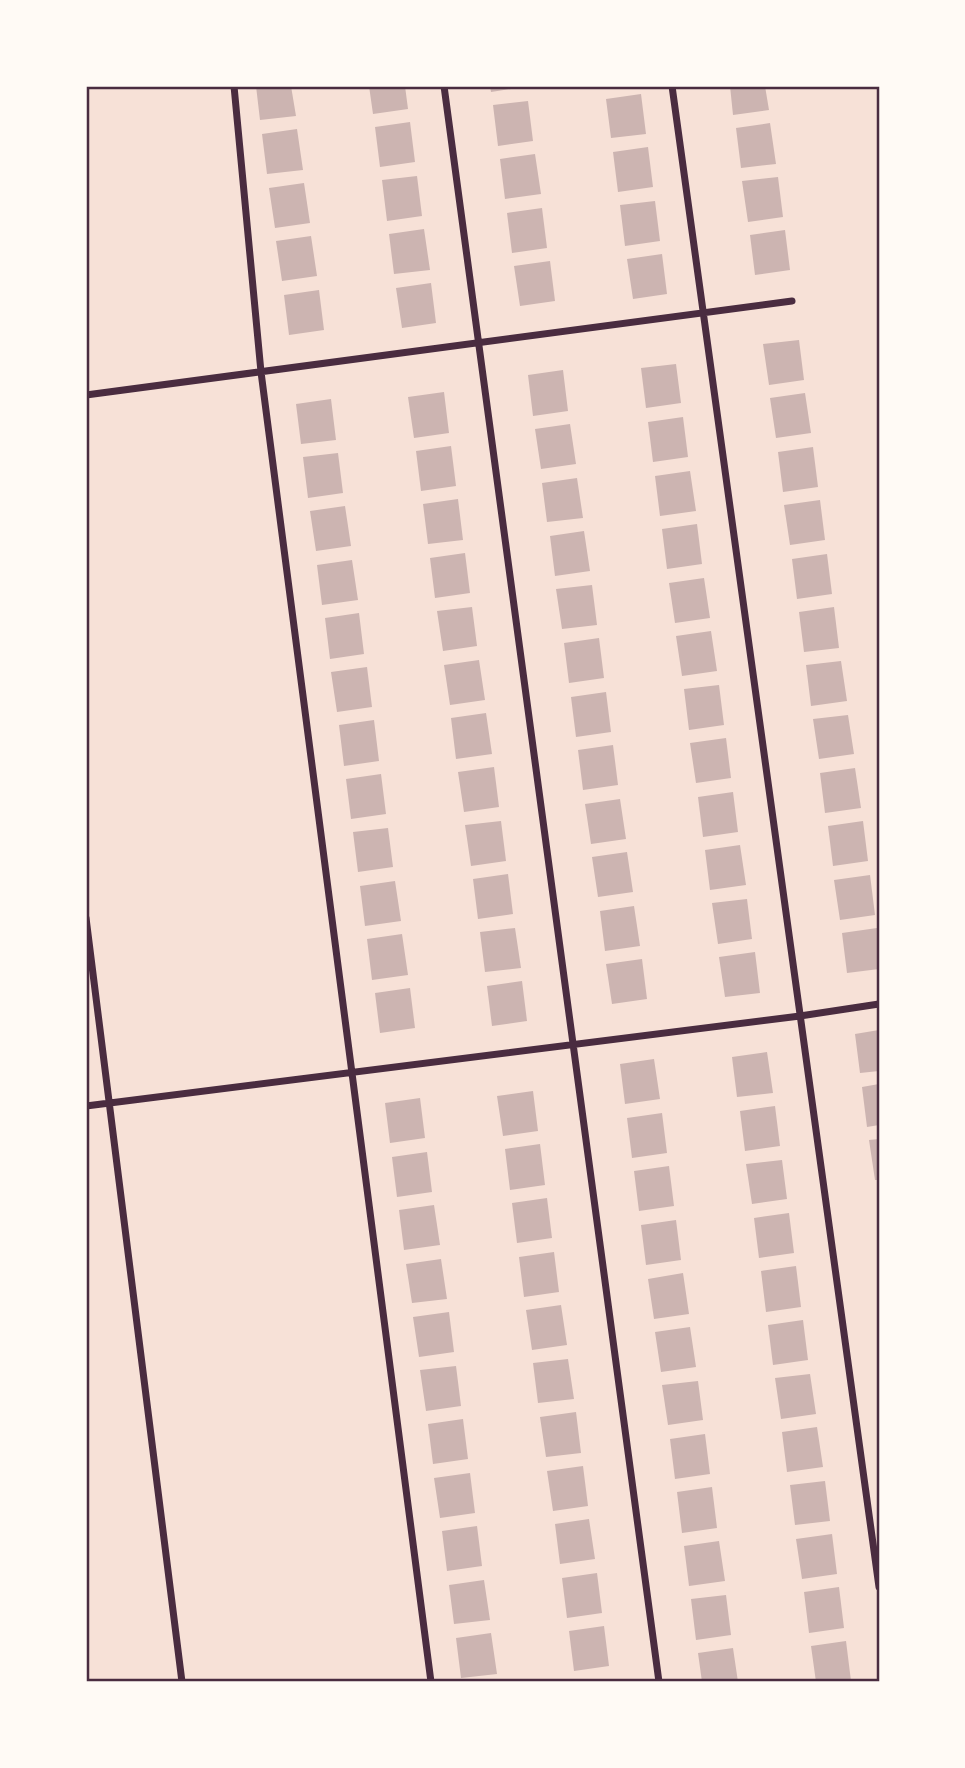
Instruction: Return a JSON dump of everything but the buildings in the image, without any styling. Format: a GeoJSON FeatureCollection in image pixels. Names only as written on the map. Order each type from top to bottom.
{"type":"FeatureCollection","features":[{"type":"Feature","properties":{"kind":"street"},"geometry":{"type":"LineString","coordinates":[[234,86],[261,372],[431,1682]]}},
{"type":"Feature","properties":{"kind":"street"},"geometry":{"type":"LineString","coordinates":[[444,86],[659,1682]]}},
{"type":"Feature","properties":{"kind":"street"},"geometry":{"type":"LineString","coordinates":[[671,86],[879,1587]]}},
{"type":"Feature","properties":{"kind":"street"},"geometry":{"type":"LineString","coordinates":[[86,395],[792,301]]}},
{"type":"Feature","properties":{"kind":"street"},"geometry":{"type":"LineString","coordinates":[[86,918],[182,1682]]}},
{"type":"Feature","properties":{"kind":"street"},"geometry":{"type":"LineString","coordinates":[[86,1106],[879,1004]]}}]}
